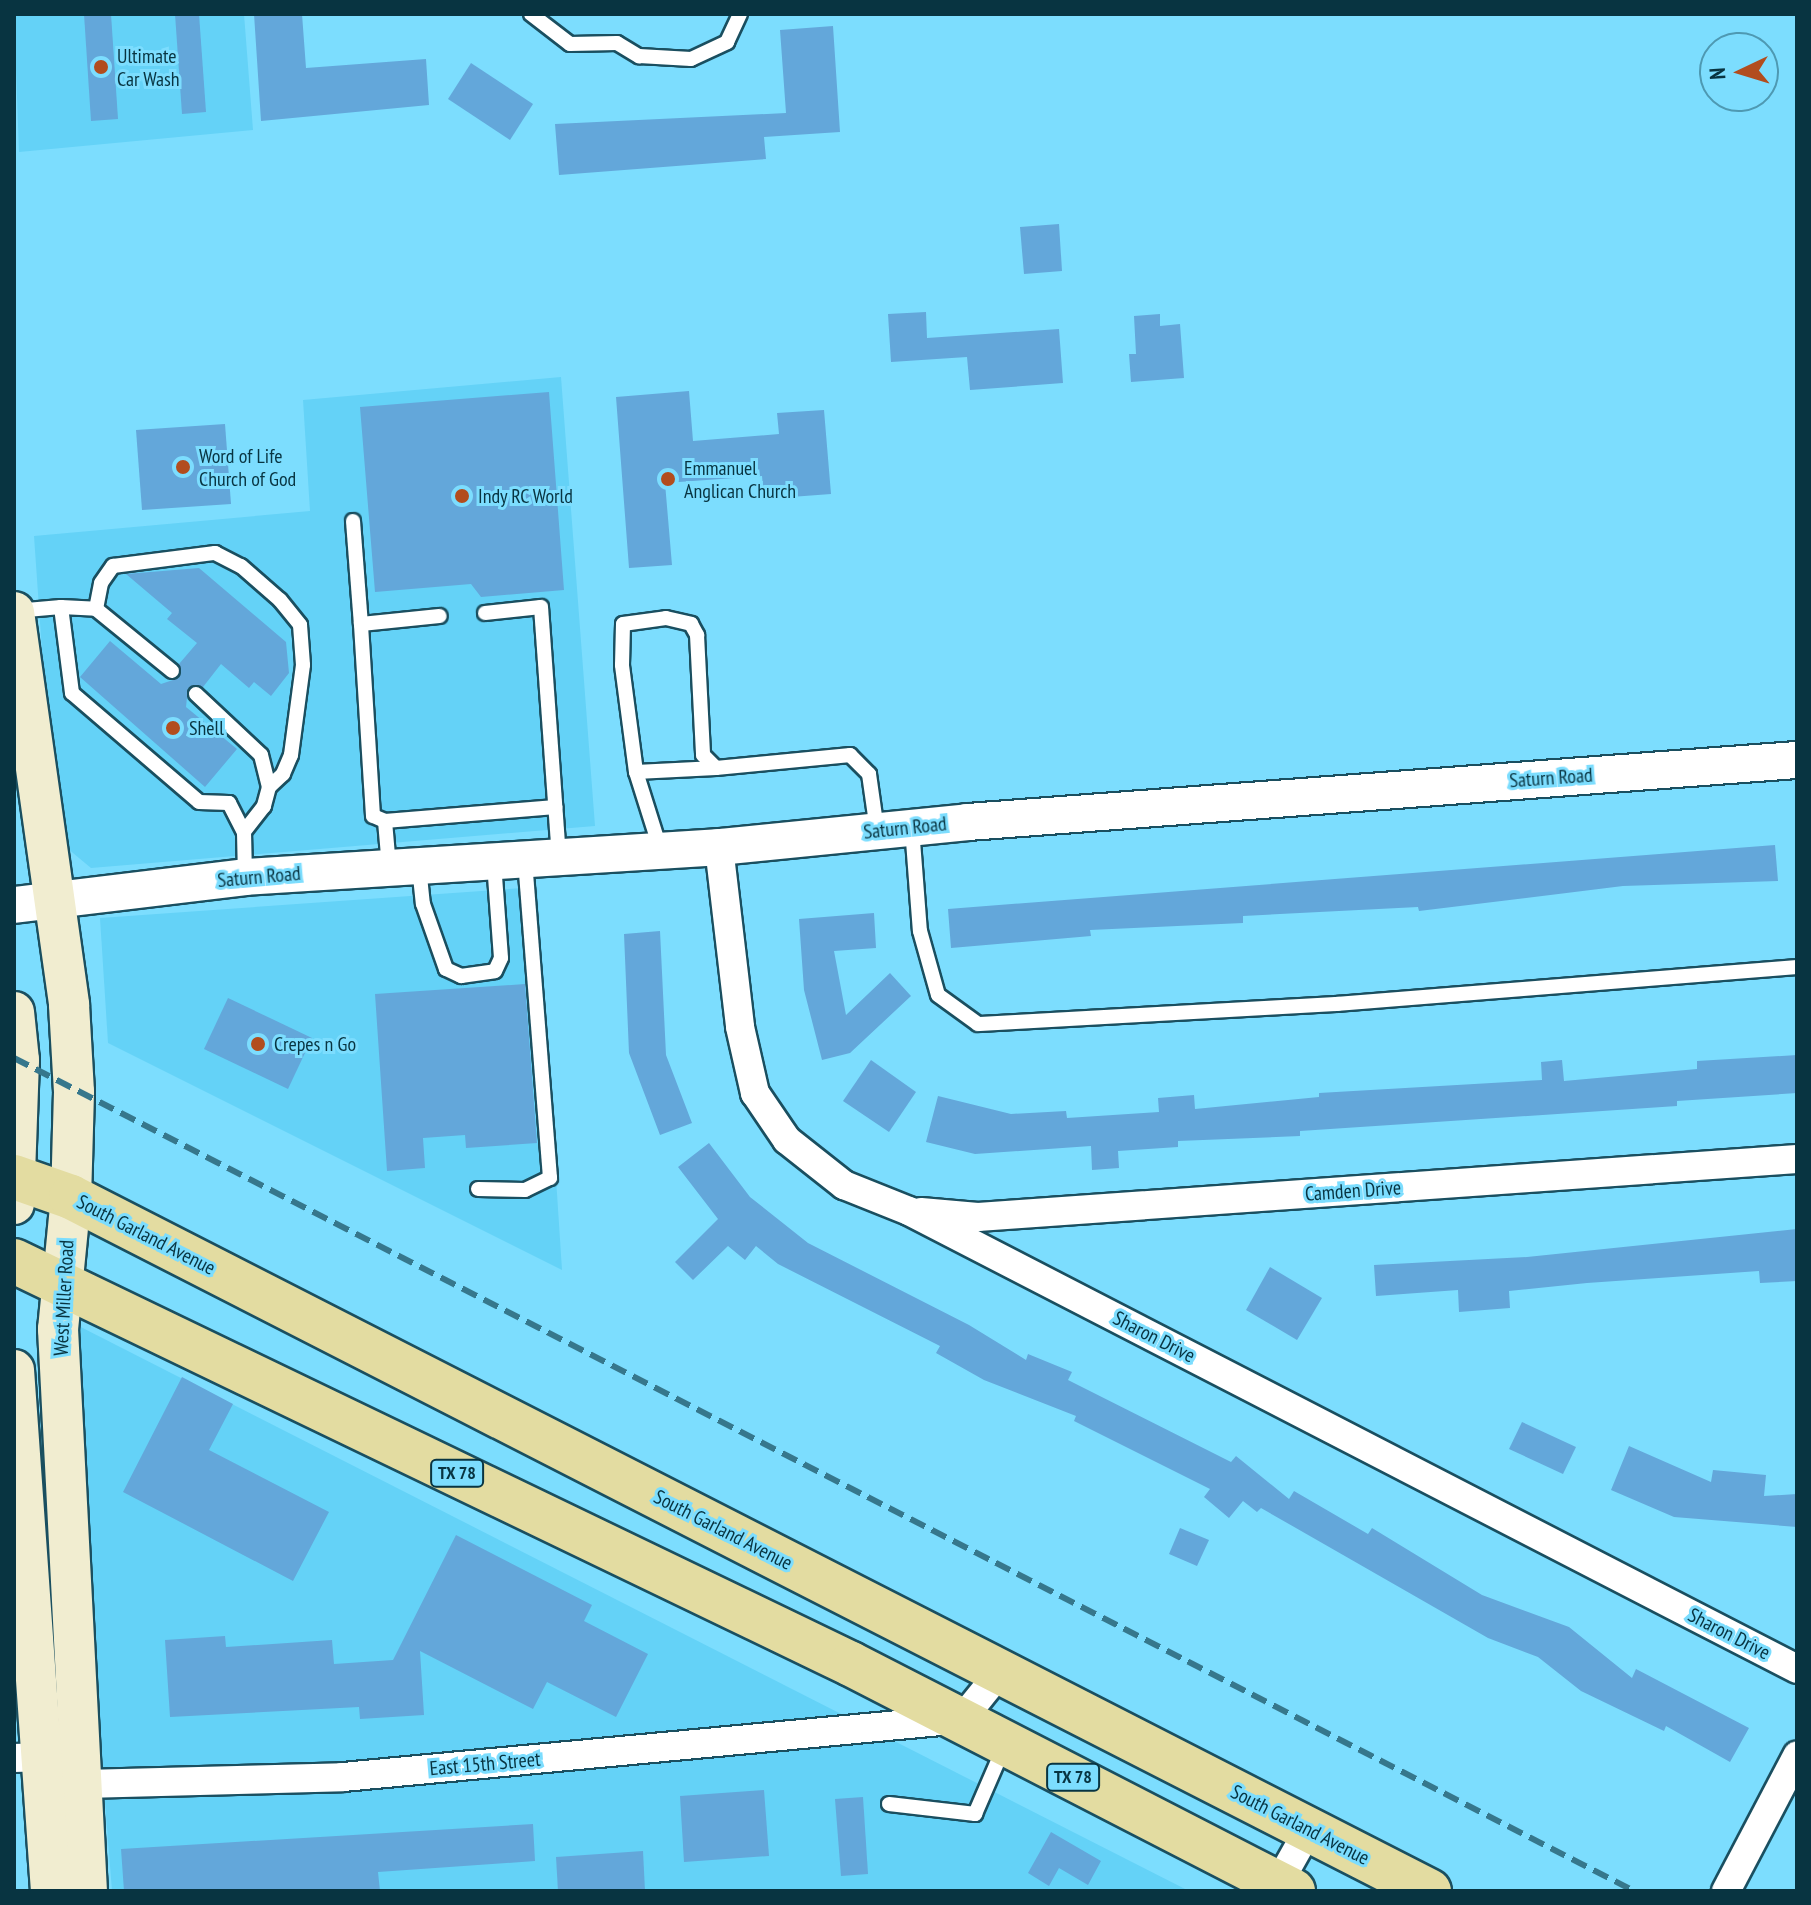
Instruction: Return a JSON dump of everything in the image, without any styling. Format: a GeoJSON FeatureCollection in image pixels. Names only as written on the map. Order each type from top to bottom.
{"type":"FeatureCollection","features":[{"type":"Feature","properties":{"kind":"main road","name":"West Miller Road"},"geometry":{"type":"LineString","coordinates":[[14,612],[58,898],[74,1092],[71,1197],[58,1329],[84,1784],[87,1891]]}},
{"type":"Feature","properties":{"kind":"main road"},"geometry":{"type":"LineString","coordinates":[[14,1012],[19,1060],[15,1186]]}},
{"type":"Feature","properties":{"kind":"main road","name":"South Garland Avenue"},"geometry":{"type":"LineString","coordinates":[[15,1186],[71,1197],[1429,1891]]}},
{"type":"Feature","properties":{"kind":"main road","name":"TX 78"},"geometry":{"type":"LineString","coordinates":[[14,1261],[962,1719],[1282,1888]]}},
{"type":"Feature","properties":{"kind":"main road"},"geometry":{"type":"LineString","coordinates":[[14,1370],[26,1758],[51,1891]]}},
{"type":"Feature","properties":{"kind":"street","name":"Saturn Road"},"geometry":{"type":"LineString","coordinates":[[14,905],[245,877],[719,847],[895,829],[1797,760]]}},
{"type":"Feature","properties":{"kind":"street","name":"Sharon Drive"},"geometry":{"type":"LineString","coordinates":[[719,847],[740,1027],[755,1093],[787,1140],[844,1185],[909,1211],[1797,1669]]}},
{"type":"Feature","properties":{"kind":"street","name":"Camden Drive"},"geometry":{"type":"LineString","coordinates":[[909,1211],[978,1217],[1797,1159]]}},
{"type":"Feature","properties":{"kind":"street"},"geometry":{"type":"LineString","coordinates":[[962,1719],[1000,1672]]}},
{"type":"Feature","properties":{"kind":"street","name":"East 15th Street"},"geometry":{"type":"LineString","coordinates":[[84,1784],[343,1777],[962,1719]]}},
{"type":"Feature","properties":{"kind":"street"},"geometry":{"type":"LineString","coordinates":[[1726,1891],[1797,1756]]}},
{"type":"Feature","properties":{"kind":"street"},"geometry":{"type":"LineString","coordinates":[[26,1758],[84,1784]]}},
{"type":"Feature","properties":{"kind":"street"},"geometry":{"type":"LineString","coordinates":[[1282,1888],[1309,1829]]}},
{"type":"Feature","properties":{"kind":"lane"},"geometry":{"type":"LineString","coordinates":[[531,14],[570,44],[617,43],[639,56],[691,59],[727,42],[740,14]]}},
{"type":"Feature","properties":{"kind":"lane"},"geometry":{"type":"LineString","coordinates":[[353,521],[373,816],[385,821],[555,807]]}},
{"type":"Feature","properties":{"kind":"lane"},"geometry":{"type":"LineString","coordinates":[[96,609],[101,583],[113,566],[215,553],[241,566],[280,600],[300,625],[303,665],[291,755],[283,774],[269,787]]}},
{"type":"Feature","properties":{"kind":"lane"},"geometry":{"type":"LineString","coordinates":[[61,607],[72,693],[199,802],[229,803],[244,832],[245,877]]}},
{"type":"Feature","properties":{"kind":"lane"},"geometry":{"type":"LineString","coordinates":[[14,612],[61,607],[96,609],[172,671]]}},
{"type":"Feature","properties":{"kind":"lane"},"geometry":{"type":"LineString","coordinates":[[385,821],[423,904],[446,969],[461,976],[495,971],[526,859],[555,807],[541,607],[485,613]]}},
{"type":"Feature","properties":{"kind":"lane"},"geometry":{"type":"LineString","coordinates":[[361,624],[440,616]]}},
{"type":"Feature","properties":{"kind":"lane"},"geometry":{"type":"LineString","coordinates":[[661,851],[636,772],[622,665],[623,624],[666,618],[691,624],[697,635],[703,755],[716,768]]}},
{"type":"Feature","properties":{"kind":"lane"},"geometry":{"type":"LineString","coordinates":[[196,694],[261,755],[269,787],[264,806],[244,832]]}},
{"type":"Feature","properties":{"kind":"lane"},"geometry":{"type":"LineString","coordinates":[[636,772],[850,755],[869,774],[895,829],[938,995],[978,1024],[1337,1004],[1797,967]]}},
{"type":"Feature","properties":{"kind":"lane"},"geometry":{"type":"LineString","coordinates":[[478,1189],[525,1190],[550,1178],[526,859]]}},
{"type":"Feature","properties":{"kind":"lane"},"geometry":{"type":"LineString","coordinates":[[889,1804],[975,1814],[1006,1742]]}},
{"type":"Feature","properties":{"kind":"shaded area"},"geometry":{"type":"Polygon","coordinates":[[[14,14],[244,14],[253,130],[19,152],[14,14]]]}},
{"type":"Feature","properties":{"kind":"shaded area"},"geometry":{"type":"Polygon","coordinates":[[[561,377],[595,826],[91,868],[55,838],[34,536],[310,511],[303,400],[561,377]]]}},
{"type":"Feature","properties":{"kind":"shaded area"},"geometry":{"type":"Polygon","coordinates":[[[537,887],[562,1270],[108,1043],[100,918],[537,887]]]}},
{"type":"Feature","properties":{"kind":"shaded area"},"geometry":{"type":"Polygon","coordinates":[[[67,1320],[1189,1891],[112,1891],[67,1320]]]}},
{"type":"Feature","properties":{"kind":"building","name":"Ultimate Car Wash"},"geometry":{"type":"Polygon","coordinates":[[[84,14],[111,14],[118,119],[91,121],[84,14]]]}},
{"type":"Feature","properties":{"kind":"building","name":"Ultimate Car Wash"},"geometry":{"type":"Polygon","coordinates":[[[175,14],[199,14],[206,112],[182,114],[175,14]]]}},
{"type":"Feature","properties":{"kind":"building"},"geometry":{"type":"Polygon","coordinates":[[[254,14],[302,14],[306,68],[426,59],[429,105],[261,121],[254,14]]]}},
{"type":"Feature","properties":{"kind":"building"},"geometry":{"type":"Polygon","coordinates":[[[833,26],[840,132],[764,137],[766,159],[559,175],[555,124],[786,113],[780,30],[833,26]]]}},
{"type":"Feature","properties":{"kind":"building"},"geometry":{"type":"Polygon","coordinates":[[[471,63],[533,104],[510,140],[448,99],[471,63]]]}},
{"type":"Feature","properties":{"kind":"building"},"geometry":{"type":"Polygon","coordinates":[[[1059,224],[1062,271],[1024,274],[1020,227],[1059,224]]]}},
{"type":"Feature","properties":{"kind":"building"},"geometry":{"type":"Polygon","coordinates":[[[926,312],[927,338],[1059,329],[1063,383],[970,390],[967,357],[891,362],[888,314],[926,312]]]}},
{"type":"Feature","properties":{"kind":"building"},"geometry":{"type":"Polygon","coordinates":[[[1160,314],[1160,326],[1180,324],[1184,378],[1131,382],[1129,354],[1136,354],[1134,316],[1160,314]]]}},
{"type":"Feature","properties":{"kind":"building","name":"Emmanuel Anglican Church"},"geometry":{"type":"Polygon","coordinates":[[[689,391],[693,441],[779,434],[777,413],[824,410],[831,494],[764,499],[762,476],[665,483],[672,565],[629,568],[616,397],[689,391]]]}},
{"type":"Feature","properties":{"kind":"building","name":"Indy RC World"},"geometry":{"type":"Polygon","coordinates":[[[549,392],[564,590],[481,597],[471,584],[375,592],[360,407],[549,392]]]}},
{"type":"Feature","properties":{"kind":"building","name":"Word of Life Church of God"},"geometry":{"type":"Polygon","coordinates":[[[225,424],[231,504],[142,510],[136,430],[225,424]]]}},
{"type":"Feature","properties":{"kind":"building"},"geometry":{"type":"Polygon","coordinates":[[[199,568],[286,642],[289,673],[271,696],[254,682],[249,688],[221,664],[203,687],[188,688],[186,707],[237,749],[205,787],[80,677],[110,641],[161,684],[179,678],[179,664],[197,643],[167,619],[172,613],[126,574],[199,568]]]}},
{"type":"Feature","properties":{"kind":"building"},"geometry":{"type":"Polygon","coordinates":[[[1775,845],[1778,881],[1623,886],[1419,911],[1418,907],[1243,916],[1243,923],[1090,930],[1091,936],[951,948],[948,909],[1775,845]]]}},
{"type":"Feature","properties":{"kind":"building"},"geometry":{"type":"Polygon","coordinates":[[[874,913],[876,948],[834,951],[846,1015],[890,973],[911,996],[850,1053],[822,1060],[804,990],[799,919],[874,913]]]}},
{"type":"Feature","properties":{"kind":"building"},"geometry":{"type":"Polygon","coordinates":[[[660,931],[666,1055],[692,1123],[660,1135],[629,1053],[624,934],[660,931]]]}},
{"type":"Feature","properties":{"kind":"building"},"geometry":{"type":"Polygon","coordinates":[[[525,984],[537,1143],[466,1148],[465,1135],[423,1138],[425,1168],[387,1171],[375,994],[525,984]]]}},
{"type":"Feature","properties":{"kind":"building","name":"Crepes n Go"},"geometry":{"type":"Polygon","coordinates":[[[228,998],[312,1038],[288,1089],[204,1049],[228,998]]]}},
{"type":"Feature","properties":{"kind":"building"},"geometry":{"type":"Polygon","coordinates":[[[1797,1055],[1797,1093],[1677,1101],[1677,1106],[1300,1131],[1300,1136],[1178,1141],[1178,1147],[1118,1151],[1119,1168],[1092,1170],[1091,1146],[975,1154],[926,1142],[938,1096],[1011,1114],[1066,1111],[1067,1118],[1159,1112],[1158,1098],[1194,1095],[1195,1109],[1319,1097],[1319,1093],[1542,1080],[1541,1062],[1562,1060],[1564,1081],[1697,1069],[1697,1061],[1797,1055]]]}},
{"type":"Feature","properties":{"kind":"building"},"geometry":{"type":"Polygon","coordinates":[[[871,1060],[916,1092],[889,1132],[843,1101],[871,1060]]]}},
{"type":"Feature","properties":{"kind":"building"},"geometry":{"type":"Polygon","coordinates":[[[709,1143],[750,1197],[808,1243],[969,1325],[1026,1360],[1028,1354],[1072,1372],[1068,1380],[1231,1462],[1236,1456],[1289,1499],[1294,1491],[1368,1534],[1372,1528],[1482,1595],[1569,1627],[1632,1678],[1636,1669],[1749,1728],[1730,1762],[1666,1726],[1664,1731],[1581,1691],[1538,1657],[1488,1638],[1261,1508],[1257,1512],[1243,1501],[1229,1518],[1204,1497],[1210,1489],[1074,1421],[1076,1416],[984,1380],[936,1353],[940,1346],[778,1264],[756,1246],[745,1260],[728,1246],[693,1280],[675,1262],[718,1219],[678,1167],[709,1143]]]}},
{"type":"Feature","properties":{"kind":"building"},"geometry":{"type":"Polygon","coordinates":[[[1797,1229],[1797,1281],[1760,1283],[1759,1271],[1587,1283],[1509,1291],[1510,1308],[1459,1312],[1458,1290],[1376,1296],[1374,1265],[1527,1257],[1797,1229]]]}},
{"type":"Feature","properties":{"kind":"building"},"geometry":{"type":"Polygon","coordinates":[[[1270,1267],[1322,1298],[1297,1340],[1246,1310],[1270,1267]]]}},
{"type":"Feature","properties":{"kind":"building"},"geometry":{"type":"Polygon","coordinates":[[[182,1377],[233,1404],[209,1450],[329,1512],[293,1581],[123,1492],[182,1377]]]}},
{"type":"Feature","properties":{"kind":"building"},"geometry":{"type":"Polygon","coordinates":[[[1522,1422],[1576,1447],[1563,1474],[1509,1449],[1522,1422]]]}},
{"type":"Feature","properties":{"kind":"building"},"geometry":{"type":"Polygon","coordinates":[[[1629,1446],[1711,1482],[1713,1470],[1766,1475],[1764,1496],[1797,1494],[1797,1527],[1674,1517],[1611,1490],[1629,1446]]]}},
{"type":"Feature","properties":{"kind":"building"},"geometry":{"type":"Polygon","coordinates":[[[1180,1528],[1209,1540],[1197,1566],[1169,1554],[1180,1528]]]}},
{"type":"Feature","properties":{"kind":"building"},"geometry":{"type":"Polygon","coordinates":[[[456,1535],[592,1605],[584,1621],[648,1654],[616,1717],[547,1682],[533,1709],[420,1651],[424,1715],[360,1719],[359,1707],[170,1717],[165,1640],[225,1636],[226,1647],[332,1640],[334,1664],[393,1660],[456,1535]]]}},
{"type":"Feature","properties":{"kind":"building"},"geometry":{"type":"Polygon","coordinates":[[[764,1790],[769,1856],[684,1862],[680,1796],[764,1790]]]}},
{"type":"Feature","properties":{"kind":"building"},"geometry":{"type":"Polygon","coordinates":[[[863,1797],[868,1874],[841,1876],[835,1799],[863,1797]]]}},
{"type":"Feature","properties":{"kind":"building"},"geometry":{"type":"Polygon","coordinates":[[[533,1824],[535,1861],[378,1872],[380,1891],[124,1891],[121,1849],[533,1824]]]}},
{"type":"Feature","properties":{"kind":"building"},"geometry":{"type":"Polygon","coordinates":[[[1051,1832],[1101,1861],[1088,1885],[1059,1868],[1049,1886],[1028,1873],[1051,1832]]]}},
{"type":"Feature","properties":{"kind":"building"},"geometry":{"type":"Polygon","coordinates":[[[643,1851],[645,1891],[558,1891],[556,1857],[643,1851]]]}},
{"type":"Feature","properties":{"kind":"railway"},"geometry":{"type":"LineString","coordinates":[[14,1058],[1634,1891]]}},
{"type":"Feature","properties":{"kind":"place","name":"Ultimate Car Wash"},"geometry":{"type":"Point","coordinates":[101,67]}},
{"type":"Feature","properties":{"kind":"place","name":"Word of Life Church of God"},"geometry":{"type":"Point","coordinates":[183,467]}},
{"type":"Feature","properties":{"kind":"place","name":"Emmanuel Anglican Church"},"geometry":{"type":"Point","coordinates":[668,479]}},
{"type":"Feature","properties":{"kind":"place","name":"Indy RC World"},"geometry":{"type":"Point","coordinates":[462,496]}},
{"type":"Feature","properties":{"kind":"place","name":"Shell"},"geometry":{"type":"Point","coordinates":[173,728]}},
{"type":"Feature","properties":{"kind":"place","name":"Crepes n Go"},"geometry":{"type":"Point","coordinates":[258,1044]}}]}
